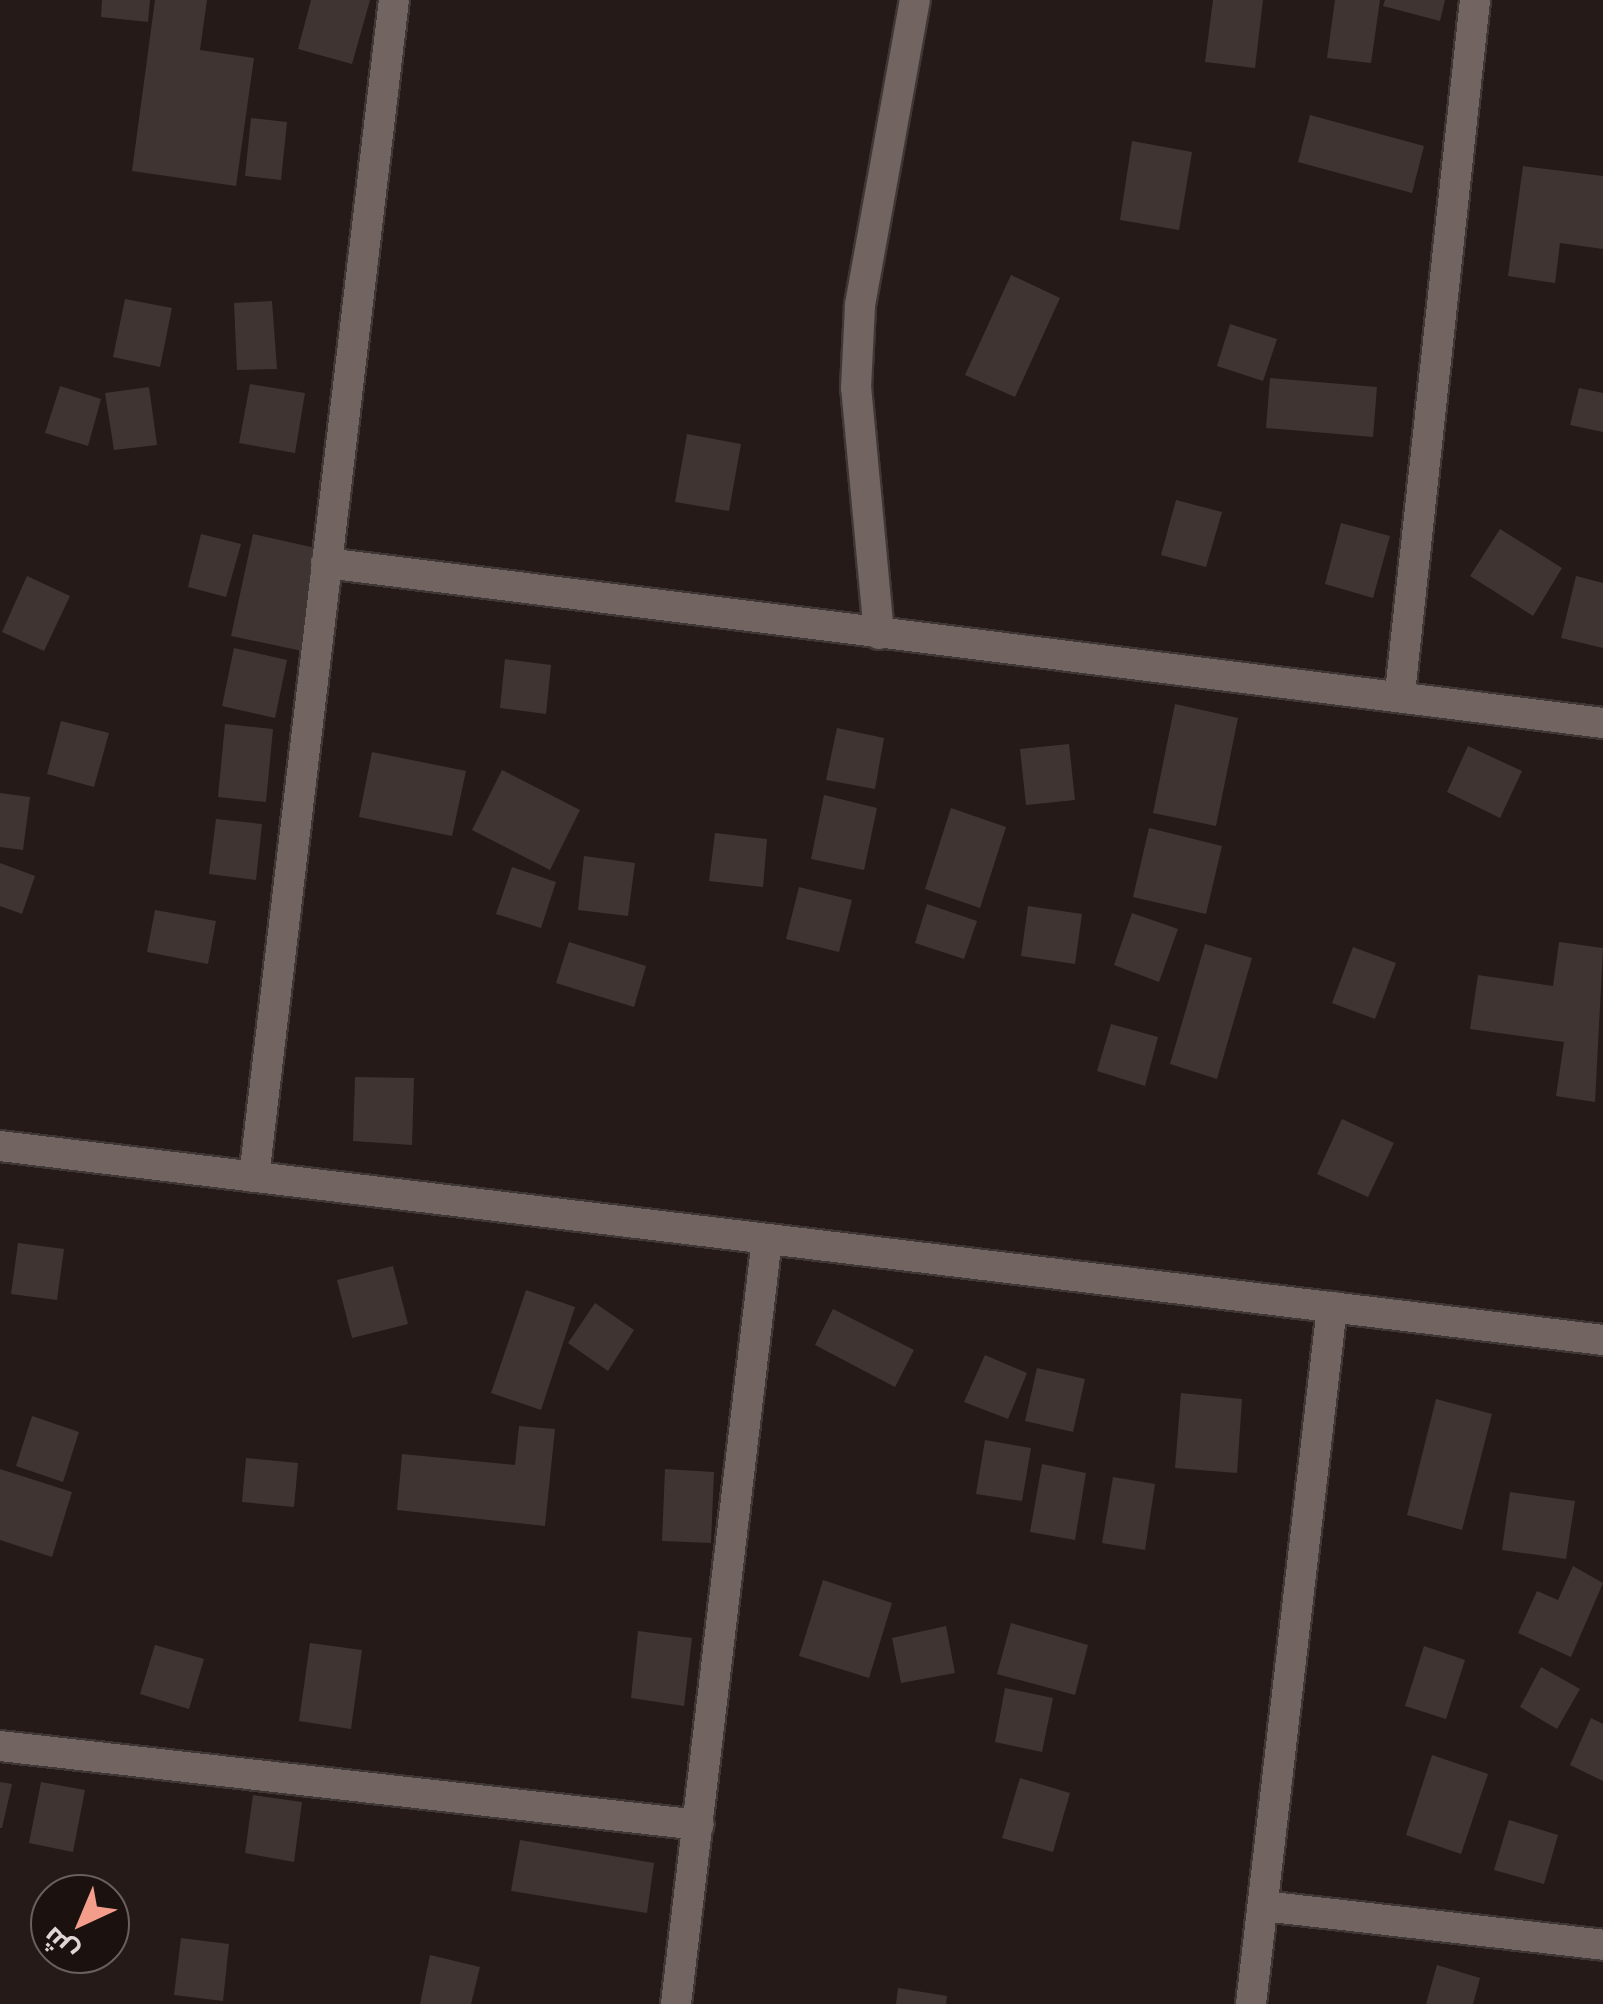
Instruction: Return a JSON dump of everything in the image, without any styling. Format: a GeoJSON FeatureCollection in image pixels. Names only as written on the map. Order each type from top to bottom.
{"type":"FeatureCollection","features":[{"type":"Feature","properties":{"kind":"street"},"geometry":{"type":"LineString","coordinates":[[254,1177],[394,0]]}},
{"type":"Feature","properties":{"kind":"street"},"geometry":{"type":"LineString","coordinates":[[879,634],[856,388],[860,305],[916,0]]}},
{"type":"Feature","properties":{"kind":"street"},"geometry":{"type":"LineString","coordinates":[[1400,694],[1474,0]]}},
{"type":"Feature","properties":{"kind":"street"},"geometry":{"type":"LineString","coordinates":[[326,562],[879,634],[1400,694],[1603,723]]}},
{"type":"Feature","properties":{"kind":"street"},"geometry":{"type":"LineString","coordinates":[[0,1146],[1603,1340]]}},
{"type":"Feature","properties":{"kind":"street"},"geometry":{"type":"LineString","coordinates":[[676,2004],[767,1239]]}},
{"type":"Feature","properties":{"kind":"street"},"geometry":{"type":"LineString","coordinates":[[1252,2004],[1332,1307]]}},
{"type":"Feature","properties":{"kind":"street"},"geometry":{"type":"LineString","coordinates":[[0,1746],[699,1824]]}},
{"type":"Feature","properties":{"kind":"street"},"geometry":{"type":"LineString","coordinates":[[1263,1906],[1603,1945]]}},
{"type":"Feature","properties":{"kind":"building"},"geometry":{"type":"Polygon","coordinates":[[[102,0],[150,0],[148,22],[101,17],[102,0]]]}},
{"type":"Feature","properties":{"kind":"building"},"geometry":{"type":"Polygon","coordinates":[[[155,0],[207,0],[200,50],[254,58],[236,186],[132,171],[155,0]]]}},
{"type":"Feature","properties":{"kind":"building"},"geometry":{"type":"Polygon","coordinates":[[[311,0],[370,0],[352,64],[298,49],[311,0]]]}},
{"type":"Feature","properties":{"kind":"building"},"geometry":{"type":"Polygon","coordinates":[[[1213,0],[1263,0],[1255,68],[1205,62],[1213,0]]]}},
{"type":"Feature","properties":{"kind":"building"},"geometry":{"type":"Polygon","coordinates":[[[1335,0],[1380,0],[1371,63],[1327,58],[1335,0]]]}},
{"type":"Feature","properties":{"kind":"building"},"geometry":{"type":"Polygon","coordinates":[[[1385,0],[1445,0],[1440,21],[1383,6],[1385,0]]]}},
{"type":"Feature","properties":{"kind":"building"},"geometry":{"type":"Polygon","coordinates":[[[1310,115],[1424,146],[1412,193],[1298,162],[1310,115]]]}},
{"type":"Feature","properties":{"kind":"building"},"geometry":{"type":"Polygon","coordinates":[[[251,118],[287,122],[281,180],[245,176],[251,118]]]}},
{"type":"Feature","properties":{"kind":"building"},"geometry":{"type":"Polygon","coordinates":[[[1132,141],[1192,152],[1179,230],[1120,220],[1132,141]]]}},
{"type":"Feature","properties":{"kind":"building"},"geometry":{"type":"Polygon","coordinates":[[[1523,166],[1603,176],[1603,249],[1560,243],[1555,283],[1508,276],[1523,166]]]}},
{"type":"Feature","properties":{"kind":"building"},"geometry":{"type":"Polygon","coordinates":[[[1011,275],[1060,298],[1015,397],[965,375],[1011,275]]]}},
{"type":"Feature","properties":{"kind":"building"},"geometry":{"type":"Polygon","coordinates":[[[125,299],[172,308],[160,367],[113,357],[125,299]]]}},
{"type":"Feature","properties":{"kind":"building"},"geometry":{"type":"Polygon","coordinates":[[[272,301],[277,369],[237,370],[234,303],[272,301]]]}},
{"type":"Feature","properties":{"kind":"building"},"geometry":{"type":"Polygon","coordinates":[[[1230,324],[1277,339],[1263,381],[1217,366],[1230,324]]]}},
{"type":"Feature","properties":{"kind":"building"},"geometry":{"type":"Polygon","coordinates":[[[1270,378],[1377,387],[1373,437],[1266,428],[1270,378]]]}},
{"type":"Feature","properties":{"kind":"building"},"geometry":{"type":"Polygon","coordinates":[[[250,384],[305,393],[295,453],[239,443],[250,384]]]}},
{"type":"Feature","properties":{"kind":"building"},"geometry":{"type":"Polygon","coordinates":[[[60,386],[101,399],[88,446],[45,433],[60,386]]]}},
{"type":"Feature","properties":{"kind":"building"},"geometry":{"type":"Polygon","coordinates":[[[149,387],[157,445],[114,450],[105,393],[149,387]]]}},
{"type":"Feature","properties":{"kind":"building"},"geometry":{"type":"Polygon","coordinates":[[[1579,388],[1603,393],[1603,432],[1570,425],[1579,388]]]}},
{"type":"Feature","properties":{"kind":"building"},"geometry":{"type":"Polygon","coordinates":[[[687,434],[741,444],[729,511],[675,502],[687,434]]]}},
{"type":"Feature","properties":{"kind":"building"},"geometry":{"type":"Polygon","coordinates":[[[1176,500],[1222,512],[1206,567],[1161,555],[1176,500]]]}},
{"type":"Feature","properties":{"kind":"building"},"geometry":{"type":"Polygon","coordinates":[[[1341,523],[1390,536],[1373,598],[1325,584],[1341,523]]]}},
{"type":"Feature","properties":{"kind":"building"},"geometry":{"type":"Polygon","coordinates":[[[1500,529],[1562,568],[1533,616],[1470,576],[1500,529]]]}},
{"type":"Feature","properties":{"kind":"building"},"geometry":{"type":"Polygon","coordinates":[[[201,534],[241,544],[226,597],[188,587],[201,534]]]}},
{"type":"Feature","properties":{"kind":"building"},"geometry":{"type":"Polygon","coordinates":[[[253,534],[329,551],[307,652],[231,636],[253,534]]]}},
{"type":"Feature","properties":{"kind":"building"},"geometry":{"type":"Polygon","coordinates":[[[27,576],[70,596],[44,651],[2,632],[27,576]]]}},
{"type":"Feature","properties":{"kind":"building"},"geometry":{"type":"Polygon","coordinates":[[[1576,576],[1603,583],[1603,648],[1561,638],[1576,576]]]}},
{"type":"Feature","properties":{"kind":"building"},"geometry":{"type":"Polygon","coordinates":[[[234,648],[287,660],[275,718],[222,706],[234,648]]]}},
{"type":"Feature","properties":{"kind":"building"},"geometry":{"type":"Polygon","coordinates":[[[505,659],[551,665],[546,714],[500,708],[505,659]]]}},
{"type":"Feature","properties":{"kind":"building"},"geometry":{"type":"Polygon","coordinates":[[[1175,704],[1238,718],[1216,826],[1153,813],[1175,704]]]}},
{"type":"Feature","properties":{"kind":"building"},"geometry":{"type":"Polygon","coordinates":[[[61,721],[109,733],[94,787],[47,774],[61,721]]]}},
{"type":"Feature","properties":{"kind":"building"},"geometry":{"type":"Polygon","coordinates":[[[225,724],[273,729],[266,802],[218,797],[225,724]]]}},
{"type":"Feature","properties":{"kind":"building"},"geometry":{"type":"Polygon","coordinates":[[[837,728],[884,738],[875,789],[826,780],[837,728]]]}},
{"type":"Feature","properties":{"kind":"building"},"geometry":{"type":"Polygon","coordinates":[[[1069,744],[1075,800],[1026,805],[1020,749],[1069,744]]]}},
{"type":"Feature","properties":{"kind":"building"},"geometry":{"type":"Polygon","coordinates":[[[1468,746],[1522,771],[1500,818],[1447,792],[1468,746]]]}},
{"type":"Feature","properties":{"kind":"building"},"geometry":{"type":"Polygon","coordinates":[[[372,752],[466,771],[452,836],[359,817],[372,752]]]}},
{"type":"Feature","properties":{"kind":"building"},"geometry":{"type":"Polygon","coordinates":[[[502,770],[580,810],[550,870],[472,830],[502,770]]]}},
{"type":"Feature","properties":{"kind":"building"},"geometry":{"type":"Polygon","coordinates":[[[0,793],[30,797],[23,850],[0,847],[0,793]]]}},
{"type":"Feature","properties":{"kind":"building"},"geometry":{"type":"Polygon","coordinates":[[[824,795],[877,808],[864,870],[811,859],[824,795]]]}},
{"type":"Feature","properties":{"kind":"building"},"geometry":{"type":"Polygon","coordinates":[[[951,808],[1006,827],[980,908],[925,889],[951,808]]]}},
{"type":"Feature","properties":{"kind":"building"},"geometry":{"type":"Polygon","coordinates":[[[216,819],[262,824],[256,880],[209,874],[216,819]]]}},
{"type":"Feature","properties":{"kind":"building"},"geometry":{"type":"Polygon","coordinates":[[[1149,828],[1222,846],[1206,914],[1133,897],[1149,828]]]}},
{"type":"Feature","properties":{"kind":"building"},"geometry":{"type":"Polygon","coordinates":[[[715,833],[767,839],[763,887],[709,881],[715,833]]]}},
{"type":"Feature","properties":{"kind":"building"},"geometry":{"type":"Polygon","coordinates":[[[584,856],[635,863],[628,916],[578,910],[584,856]]]}},
{"type":"Feature","properties":{"kind":"building"},"geometry":{"type":"Polygon","coordinates":[[[0,863],[35,876],[22,914],[0,906],[0,863]]]}},
{"type":"Feature","properties":{"kind":"building"},"geometry":{"type":"Polygon","coordinates":[[[512,867],[556,882],[541,928],[496,914],[512,867]]]}},
{"type":"Feature","properties":{"kind":"building"},"geometry":{"type":"Polygon","coordinates":[[[799,887],[852,900],[839,952],[786,939],[799,887]]]}},
{"type":"Feature","properties":{"kind":"building"},"geometry":{"type":"Polygon","coordinates":[[[927,904],[977,921],[964,959],[915,943],[927,904]]]}},
{"type":"Feature","properties":{"kind":"building"},"geometry":{"type":"Polygon","coordinates":[[[1028,906],[1082,914],[1075,964],[1021,956],[1028,906]]]}},
{"type":"Feature","properties":{"kind":"building"},"geometry":{"type":"Polygon","coordinates":[[[155,910],[216,921],[208,964],[147,952],[155,910]]]}},
{"type":"Feature","properties":{"kind":"building"},"geometry":{"type":"Polygon","coordinates":[[[1132,913],[1178,929],[1159,982],[1114,965],[1132,913]]]}},
{"type":"Feature","properties":{"kind":"building"},"geometry":{"type":"Polygon","coordinates":[[[569,942],[646,966],[634,1007],[556,983],[569,942]]]}},
{"type":"Feature","properties":{"kind":"building"},"geometry":{"type":"Polygon","coordinates":[[[1559,942],[1603,948],[1595,1102],[1556,1096],[1564,1042],[1470,1029],[1478,975],[1553,986],[1559,942]]]}},
{"type":"Feature","properties":{"kind":"building"},"geometry":{"type":"Polygon","coordinates":[[[1205,944],[1252,958],[1217,1079],[1170,1064],[1205,944]]]}},
{"type":"Feature","properties":{"kind":"building"},"geometry":{"type":"Polygon","coordinates":[[[1353,947],[1396,963],[1375,1019],[1332,1003],[1353,947]]]}},
{"type":"Feature","properties":{"kind":"building"},"geometry":{"type":"Polygon","coordinates":[[[1111,1024],[1158,1037],[1145,1086],[1097,1071],[1111,1024]]]}},
{"type":"Feature","properties":{"kind":"building"},"geometry":{"type":"Polygon","coordinates":[[[355,1077],[414,1078],[412,1145],[353,1141],[355,1077]]]}},
{"type":"Feature","properties":{"kind":"building"},"geometry":{"type":"Polygon","coordinates":[[[1342,1119],[1394,1143],[1368,1197],[1317,1174],[1342,1119]]]}},
{"type":"Feature","properties":{"kind":"building"},"geometry":{"type":"Polygon","coordinates":[[[18,1243],[64,1249],[57,1300],[11,1294],[18,1243]]]}},
{"type":"Feature","properties":{"kind":"building"},"geometry":{"type":"Polygon","coordinates":[[[393,1266],[408,1324],[352,1338],[337,1280],[393,1266]]]}},
{"type":"Feature","properties":{"kind":"building"},"geometry":{"type":"Polygon","coordinates":[[[526,1290],[575,1307],[541,1410],[491,1393],[526,1290]]]}},
{"type":"Feature","properties":{"kind":"building"},"geometry":{"type":"Polygon","coordinates":[[[595,1303],[634,1330],[608,1371],[568,1343],[595,1303]]]}},
{"type":"Feature","properties":{"kind":"building"},"geometry":{"type":"Polygon","coordinates":[[[833,1309],[914,1350],[895,1387],[815,1345],[833,1309]]]}},
{"type":"Feature","properties":{"kind":"building"},"geometry":{"type":"Polygon","coordinates":[[[985,1355],[1027,1373],[1008,1419],[964,1402],[985,1355]]]}},
{"type":"Feature","properties":{"kind":"building"},"geometry":{"type":"Polygon","coordinates":[[[1037,1368],[1085,1379],[1073,1432],[1025,1421],[1037,1368]]]}},
{"type":"Feature","properties":{"kind":"building"},"geometry":{"type":"Polygon","coordinates":[[[1181,1393],[1242,1399],[1237,1473],[1175,1468],[1181,1393]]]}},
{"type":"Feature","properties":{"kind":"building"},"geometry":{"type":"Polygon","coordinates":[[[1436,1399],[1492,1414],[1462,1530],[1407,1515],[1436,1399]]]}},
{"type":"Feature","properties":{"kind":"building"},"geometry":{"type":"Polygon","coordinates":[[[32,1416],[79,1432],[63,1482],[16,1466],[32,1416]]]}},
{"type":"Feature","properties":{"kind":"building"},"geometry":{"type":"Polygon","coordinates":[[[519,1426],[555,1429],[545,1526],[397,1510],[402,1454],[515,1465],[519,1426]]]}},
{"type":"Feature","properties":{"kind":"building"},"geometry":{"type":"Polygon","coordinates":[[[985,1440],[1031,1448],[1022,1501],[976,1494],[985,1440]]]}},
{"type":"Feature","properties":{"kind":"building"},"geometry":{"type":"Polygon","coordinates":[[[246,1458],[298,1463],[294,1507],[242,1502],[246,1458]]]}},
{"type":"Feature","properties":{"kind":"building"},"geometry":{"type":"Polygon","coordinates":[[[1042,1464],[1086,1473],[1075,1540],[1030,1532],[1042,1464]]]}},
{"type":"Feature","properties":{"kind":"building"},"geometry":{"type":"Polygon","coordinates":[[[0,1469],[72,1492],[52,1557],[0,1540],[0,1469]]]}},
{"type":"Feature","properties":{"kind":"building"},"geometry":{"type":"Polygon","coordinates":[[[665,1469],[714,1472],[711,1543],[662,1541],[665,1469]]]}},
{"type":"Feature","properties":{"kind":"building"},"geometry":{"type":"Polygon","coordinates":[[[1113,1477],[1155,1484],[1145,1550],[1102,1543],[1113,1477]]]}},
{"type":"Feature","properties":{"kind":"building"},"geometry":{"type":"Polygon","coordinates":[[[1510,1492],[1575,1501],[1566,1559],[1502,1550],[1510,1492]]]}},
{"type":"Feature","properties":{"kind":"building"},"geometry":{"type":"Polygon","coordinates":[[[1573,1566],[1603,1583],[1571,1657],[1518,1633],[1537,1591],[1558,1600],[1573,1566]]]}},
{"type":"Feature","properties":{"kind":"building"},"geometry":{"type":"Polygon","coordinates":[[[823,1580],[892,1603],[869,1678],[799,1656],[823,1580]]]}},
{"type":"Feature","properties":{"kind":"building"},"geometry":{"type":"Polygon","coordinates":[[[1011,1623],[1088,1645],[1075,1695],[997,1674],[1011,1623]]]}},
{"type":"Feature","properties":{"kind":"building"},"geometry":{"type":"Polygon","coordinates":[[[946,1626],[955,1673],[901,1683],[892,1638],[946,1626]]]}},
{"type":"Feature","properties":{"kind":"building"},"geometry":{"type":"Polygon","coordinates":[[[638,1631],[692,1638],[684,1706],[631,1698],[638,1631]]]}},
{"type":"Feature","properties":{"kind":"building"},"geometry":{"type":"Polygon","coordinates":[[[310,1643],[362,1650],[351,1729],[299,1721],[310,1643]]]}},
{"type":"Feature","properties":{"kind":"building"},"geometry":{"type":"Polygon","coordinates":[[[155,1645],[204,1659],[189,1709],[140,1694],[155,1645]]]}},
{"type":"Feature","properties":{"kind":"building"},"geometry":{"type":"Polygon","coordinates":[[[1424,1646],[1465,1660],[1446,1719],[1405,1706],[1424,1646]]]}},
{"type":"Feature","properties":{"kind":"building"},"geometry":{"type":"Polygon","coordinates":[[[1541,1667],[1580,1689],[1557,1729],[1520,1707],[1541,1667]]]}},
{"type":"Feature","properties":{"kind":"building"},"geometry":{"type":"Polygon","coordinates":[[[1005,1688],[1053,1698],[1042,1752],[995,1742],[1005,1688]]]}},
{"type":"Feature","properties":{"kind":"building"},"geometry":{"type":"Polygon","coordinates":[[[1591,1718],[1603,1724],[1603,1781],[1570,1765],[1591,1718]]]}},
{"type":"Feature","properties":{"kind":"building"},"geometry":{"type":"Polygon","coordinates":[[[1432,1755],[1488,1774],[1461,1854],[1406,1835],[1432,1755]]]}},
{"type":"Feature","properties":{"kind":"building"},"geometry":{"type":"Polygon","coordinates":[[[1020,1778],[1070,1793],[1053,1852],[1002,1838],[1020,1778]]]}},
{"type":"Feature","properties":{"kind":"building"},"geometry":{"type":"Polygon","coordinates":[[[0,1782],[12,1784],[2,1828],[0,1828],[0,1782]]]}},
{"type":"Feature","properties":{"kind":"building"},"geometry":{"type":"Polygon","coordinates":[[[41,1782],[85,1790],[73,1852],[29,1843],[41,1782]]]}},
{"type":"Feature","properties":{"kind":"building"},"geometry":{"type":"Polygon","coordinates":[[[253,1795],[302,1802],[294,1862],[245,1853],[253,1795]]]}},
{"type":"Feature","properties":{"kind":"building"},"geometry":{"type":"Polygon","coordinates":[[[1509,1820],[1558,1835],[1544,1884],[1494,1870],[1509,1820]]]}},
{"type":"Feature","properties":{"kind":"building"},"geometry":{"type":"Polygon","coordinates":[[[520,1840],[654,1863],[647,1913],[511,1891],[520,1840]]]}},
{"type":"Feature","properties":{"kind":"building"},"geometry":{"type":"Polygon","coordinates":[[[181,1938],[229,1944],[223,2001],[174,1995],[181,1938]]]}},
{"type":"Feature","properties":{"kind":"building"},"geometry":{"type":"Polygon","coordinates":[[[430,1955],[480,1967],[471,2004],[420,2004],[430,1955]]]}},
{"type":"Feature","properties":{"kind":"building"},"geometry":{"type":"Polygon","coordinates":[[[1437,1965],[1480,1978],[1473,2004],[1426,2004],[1437,1965]]]}},
{"type":"Feature","properties":{"kind":"building"},"geometry":{"type":"Polygon","coordinates":[[[898,1988],[947,1996],[946,2004],[896,2004],[898,1988]]]}}]}
